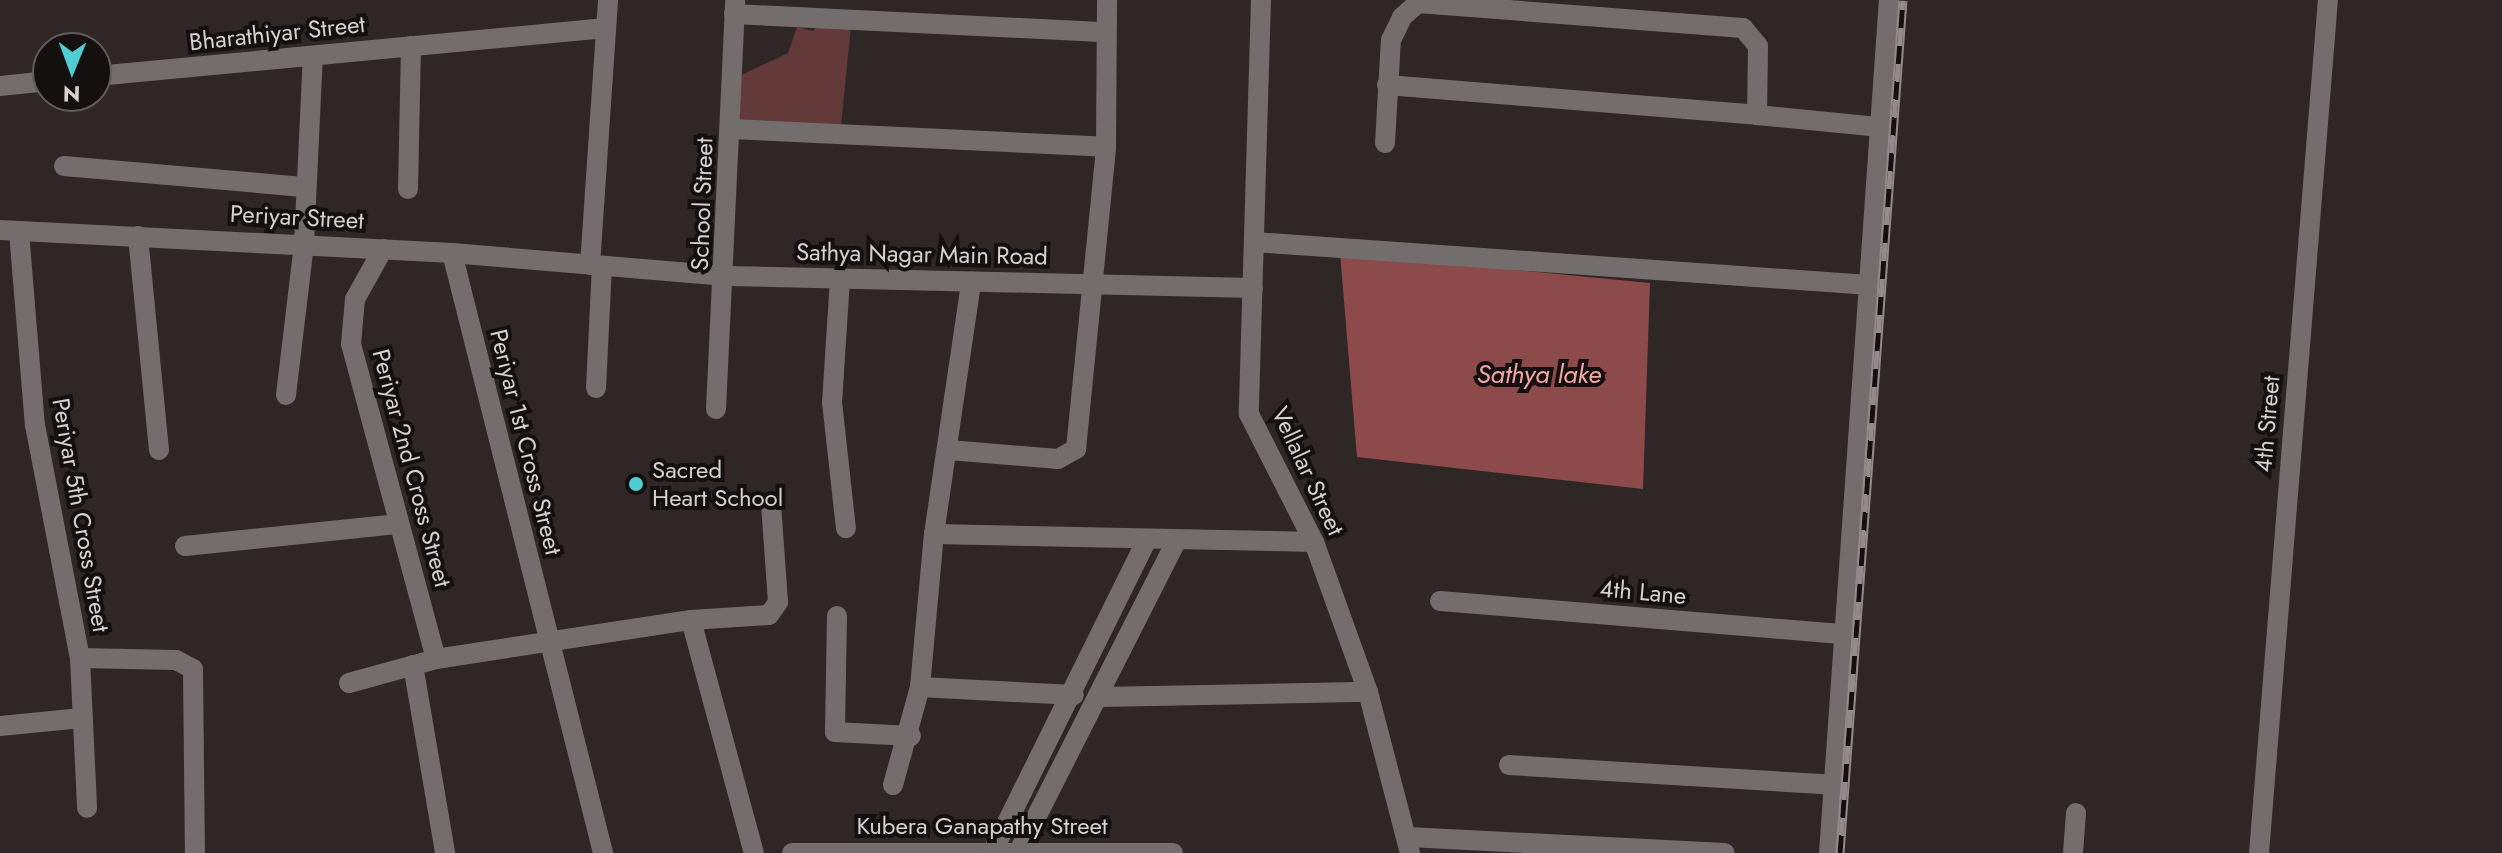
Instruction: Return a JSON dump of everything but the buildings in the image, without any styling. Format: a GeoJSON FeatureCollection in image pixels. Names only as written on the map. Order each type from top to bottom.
{"type":"FeatureCollection","features":[{"type":"Feature","properties":{"kind":"street"},"geometry":{"type":"LineString","coordinates":[[596,388],[596,265],[608,0]]}},
{"type":"Feature","properties":{"kind":"street"},"geometry":{"type":"LineString","coordinates":[[949,450],[1058,459],[1076,449],[1095,284],[1106,147],[1107,0]]}},
{"type":"Feature","properties":{"kind":"street","name":"Vellalar Street"},"geometry":{"type":"LineString","coordinates":[[1261,0],[1249,414],[1314,542],[1368,692],[1409,845]]}},
{"type":"Feature","properties":{"kind":"street"},"geometry":{"type":"LineString","coordinates":[[1829,853],[1841,634],[1870,285],[1889,0]]}},
{"type":"Feature","properties":{"kind":"street","name":"4th Street"},"geometry":{"type":"LineString","coordinates":[[2259,853],[2328,0]]}},
{"type":"Feature","properties":{"kind":"street"},"geometry":{"type":"LineString","coordinates":[[1385,143],[1391,40],[1402,17],[1419,1],[1520,5],[1743,28],[1758,46],[1757,115]]}},
{"type":"Feature","properties":{"kind":"street"},"geometry":{"type":"LineString","coordinates":[[734,7],[1106,32]]}},
{"type":"Feature","properties":{"kind":"street","name":"School Street"},"geometry":{"type":"LineString","coordinates":[[716,409],[726,276],[734,7]]}},
{"type":"Feature","properties":{"kind":"street","name":"Bharathiyar Street"},"geometry":{"type":"LineString","coordinates":[[112,75],[606,28]]}},
{"type":"Feature","properties":{"kind":"street"},"geometry":{"type":"LineString","coordinates":[[408,189],[411,46]]}},
{"type":"Feature","properties":{"kind":"street"},"geometry":{"type":"LineString","coordinates":[[286,395],[304,244],[313,56]]}},
{"type":"Feature","properties":{"kind":"street"},"geometry":{"type":"LineString","coordinates":[[0,86],[32,83]]}},
{"type":"Feature","properties":{"kind":"street"},"geometry":{"type":"LineString","coordinates":[[1387,85],[1880,127]]}},
{"type":"Feature","properties":{"kind":"street"},"geometry":{"type":"LineString","coordinates":[[731,129],[1106,147]]}},
{"type":"Feature","properties":{"kind":"street"},"geometry":{"type":"LineString","coordinates":[[64,166],[306,187]]}},
{"type":"Feature","properties":{"kind":"street","name":"Periyar Street"},"geometry":{"type":"LineString","coordinates":[[10,231],[304,244],[596,265]]}},
{"type":"Feature","properties":{"kind":"street","name":"Periyar 5th Cross Street"},"geometry":{"type":"LineString","coordinates":[[10,231],[35,425],[80,658],[87,808]]}},
{"type":"Feature","properties":{"kind":"street"},"geometry":{"type":"LineString","coordinates":[[138,236],[159,450]]}},
{"type":"Feature","properties":{"kind":"street"},"geometry":{"type":"LineString","coordinates":[[1254,242],[1870,285]]}},
{"type":"Feature","properties":{"kind":"street","name":"Periyar 2nd Cross Street"},"geometry":{"type":"LineString","coordinates":[[383,249],[355,299],[351,344],[436,659]]}},
{"type":"Feature","properties":{"kind":"street","name":"Periyar 1st Cross Street"},"geometry":{"type":"LineString","coordinates":[[452,253],[603,853]]}},
{"type":"Feature","properties":{"kind":"street","name":"Sathya Nagar Main Road"},"geometry":{"type":"LineString","coordinates":[[596,265],[726,276],[1253,288]]}},
{"type":"Feature","properties":{"kind":"street"},"geometry":{"type":"LineString","coordinates":[[840,279],[832,402],[846,528]]}},
{"type":"Feature","properties":{"kind":"street"},"geometry":{"type":"LineString","coordinates":[[893,785],[911,736],[920,687],[934,534],[949,450],[971,282]]}},
{"type":"Feature","properties":{"kind":"street"},"geometry":{"type":"LineString","coordinates":[[349,683],[436,659],[691,620],[769,615],[778,609],[771,505]]}},
{"type":"Feature","properties":{"kind":"street"},"geometry":{"type":"LineString","coordinates":[[185,546],[399,524]]}},
{"type":"Feature","properties":{"kind":"street"},"geometry":{"type":"LineString","coordinates":[[934,534],[1146,542],[1314,542]]}},
{"type":"Feature","properties":{"kind":"street"},"geometry":{"type":"LineString","coordinates":[[992,851],[1074,695],[1146,542]]}},
{"type":"Feature","properties":{"kind":"street"},"geometry":{"type":"LineString","coordinates":[[1019,852],[1176,542]]}},
{"type":"Feature","properties":{"kind":"street","name":"4th Lane"},"geometry":{"type":"LineString","coordinates":[[1440,601],[1841,634]]}},
{"type":"Feature","properties":{"kind":"street"},"geometry":{"type":"LineString","coordinates":[[837,616],[835,732],[911,736]]}},
{"type":"Feature","properties":{"kind":"street"},"geometry":{"type":"LineString","coordinates":[[691,620],[754,853]]}},
{"type":"Feature","properties":{"kind":"street"},"geometry":{"type":"LineString","coordinates":[[80,658],[176,660],[193,669],[195,853]]}},
{"type":"Feature","properties":{"kind":"street"},"geometry":{"type":"LineString","coordinates":[[413,665],[445,853]]}},
{"type":"Feature","properties":{"kind":"street"},"geometry":{"type":"LineString","coordinates":[[920,687],[1074,695]]}},
{"type":"Feature","properties":{"kind":"street"},"geometry":{"type":"LineString","coordinates":[[1099,697],[1368,692]]}},
{"type":"Feature","properties":{"kind":"street"},"geometry":{"type":"LineString","coordinates":[[0,726],[82,718]]}},
{"type":"Feature","properties":{"kind":"street"},"geometry":{"type":"LineString","coordinates":[[1509,765],[1833,785]]}},
{"type":"Feature","properties":{"kind":"street"},"geometry":{"type":"LineString","coordinates":[[2073,853],[2076,813]]}},
{"type":"Feature","properties":{"kind":"street"},"geometry":{"type":"LineString","coordinates":[[1409,845],[1725,853]]}},
{"type":"Feature","properties":{"kind":"street","name":"Kubera Ganapathy Street"},"geometry":{"type":"LineString","coordinates":[[792,853],[1173,853]]}},
{"type":"Feature","properties":{"kind":"shaded area"},"geometry":{"type":"Polygon","coordinates":[[[820,24],[851,26],[841,126],[737,120],[739,76],[788,53],[797,27],[813,31],[820,24]]]}},
{"type":"Feature","properties":{"kind":"water","name":"Sathya lake"},"geometry":{"type":"Polygon","coordinates":[[[1340,253],[1650,283],[1643,489],[1357,457],[1340,253]]]}},
{"type":"Feature","properties":{"kind":"railway"},"geometry":{"type":"LineString","coordinates":[[1840,853],[1903,0]]}},
{"type":"Feature","properties":{"kind":"place","name":"Sacred Heart School"},"geometry":{"type":"Point","coordinates":[636,484]}}]}
